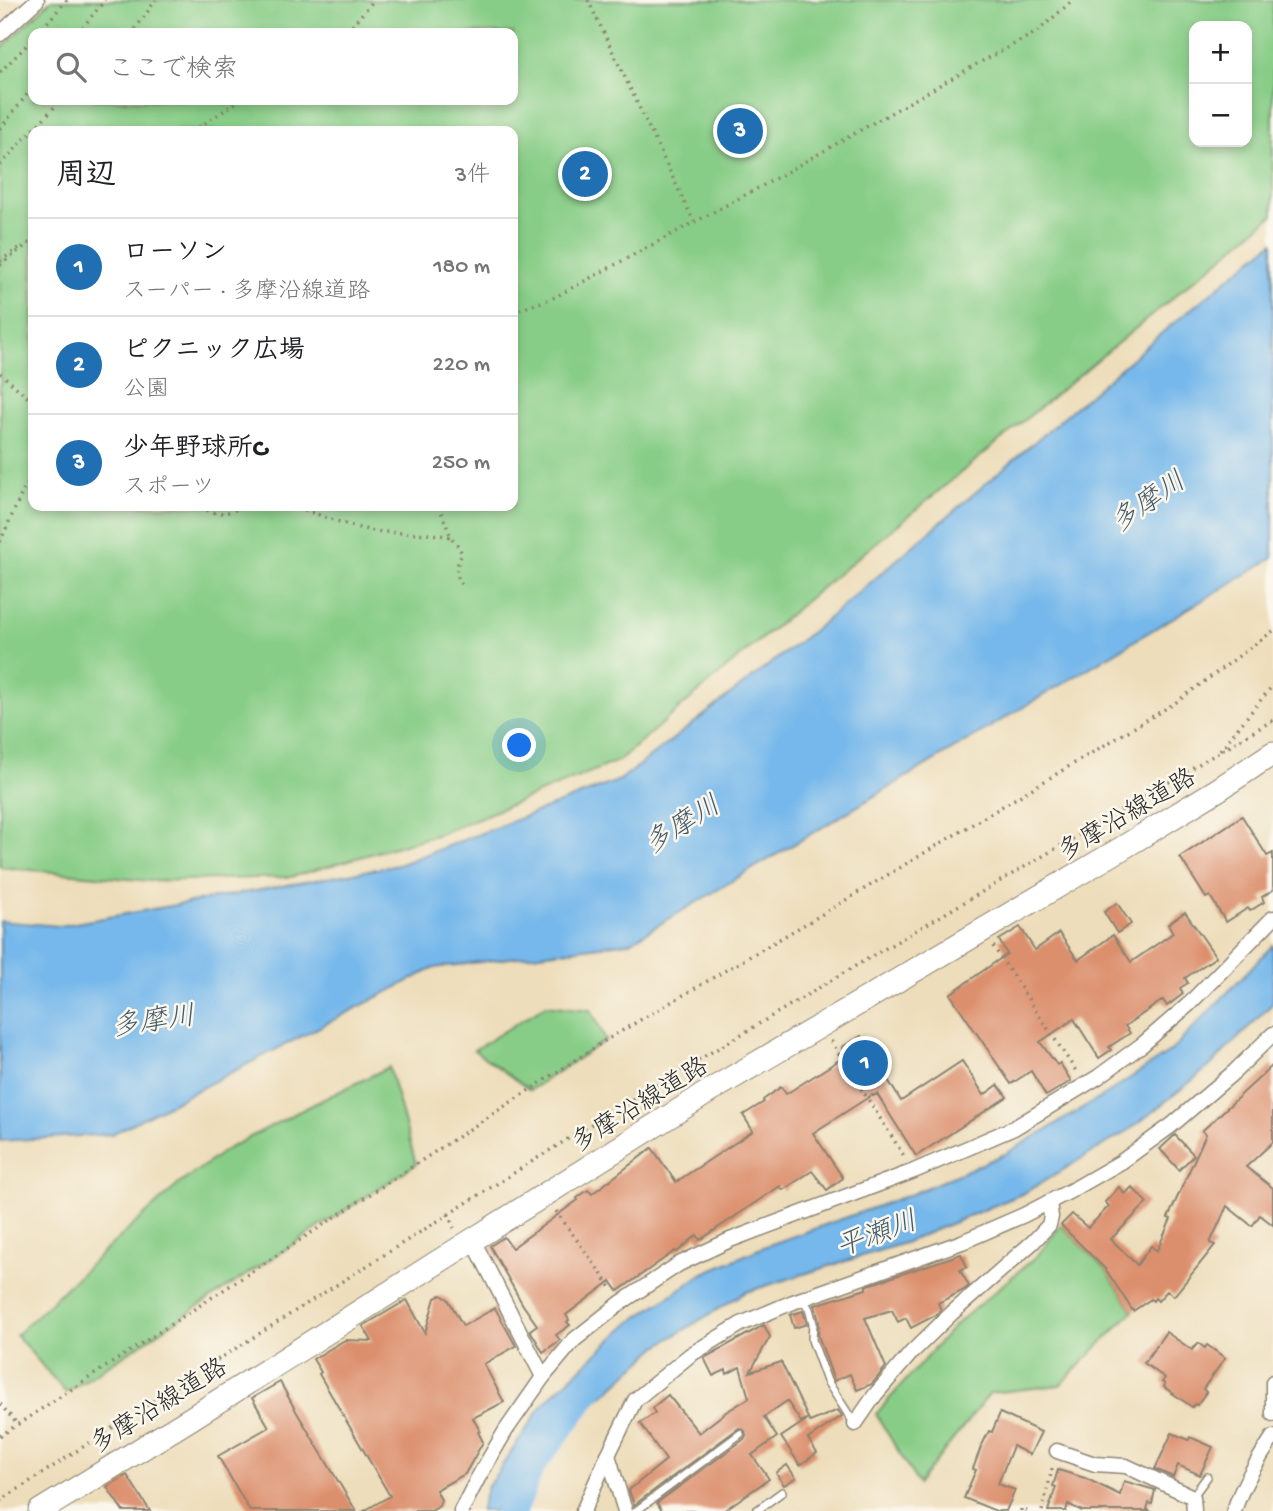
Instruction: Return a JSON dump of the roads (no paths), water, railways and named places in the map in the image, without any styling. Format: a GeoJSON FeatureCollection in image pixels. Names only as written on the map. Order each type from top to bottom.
{"type":"FeatureCollection","features":[{"type":"Feature","properties":{"kind":"main road","name":"多摩沿線道路"},"geometry":{"type":"LineString","coordinates":[[40,1511],[713,1089],[1175,817],[1273,753]]}},
{"type":"Feature","properties":{"kind":"street"},"geometry":{"type":"LineString","coordinates":[[0,34],[37,0]]}},
{"type":"Feature","properties":{"kind":"street"},"geometry":{"type":"LineString","coordinates":[[461,1511],[506,1430],[543,1377],[574,1340],[622,1301],[679,1264],[730,1240],[914,1171],[1014,1128],[1085,1085],[1143,1044],[1188,1005],[1273,918]]}},
{"type":"Feature","properties":{"kind":"street"},"geometry":{"type":"LineString","coordinates":[[583,1511],[635,1400],[690,1355],[741,1324],[962,1242],[1049,1202],[1121,1162],[1172,1125],[1234,1072],[1273,1034]]}},
{"type":"Feature","properties":{"kind":"street"},"geometry":{"type":"LineString","coordinates":[[855,1424],[874,1395],[912,1352],[952,1312],[1049,1225],[1049,1202]]}},
{"type":"Feature","properties":{"kind":"street"},"geometry":{"type":"LineString","coordinates":[[473,1240],[543,1377]]}},
{"type":"Feature","properties":{"kind":"street"},"geometry":{"type":"LineString","coordinates":[[1273,1382],[1273,1413]]}},
{"type":"Feature","properties":{"kind":"street"},"geometry":{"type":"LineString","coordinates":[[1234,1511],[1259,1458],[1273,1437]]}},
{"type":"Feature","properties":{"kind":"street"},"geometry":{"type":"LineString","coordinates":[[1056,1451],[1095,1464],[1126,1466],[1193,1504],[1182,1511]]}},
{"type":"Feature","properties":{"kind":"street"},"geometry":{"type":"LineString","coordinates":[[608,1455],[625,1511]]}},
{"type":"Feature","properties":{"kind":"lane"},"geometry":{"type":"LineString","coordinates":[[803,1299],[809,1309],[813,1323],[812,1340],[827,1381],[855,1424]]}},
{"type":"Feature","properties":{"kind":"lane"},"geometry":{"type":"LineString","coordinates":[[636,1511],[740,1434]]}},
{"type":"Feature","properties":{"kind":"lane"},"geometry":{"type":"LineString","coordinates":[[1193,1504],[1207,1477]]}},
{"type":"Feature","properties":{"kind":"lane"},"geometry":{"type":"LineString","coordinates":[[756,1511],[782,1492]]}},
{"type":"Feature","properties":{"kind":"water","name":"多摩川"},"geometry":{"type":"Polygon","coordinates":[[[1273,242],[1273,558],[630,942],[434,968],[112,1134],[0,1141],[0,921],[59,926],[398,865],[620,780],[823,623],[1164,331],[1273,242]]]}},
{"type":"Feature","properties":{"kind":"water"},"geometry":{"type":"Polygon","coordinates":[[[1273,945],[1273,1003],[1209,1067],[1131,1129],[1024,1193],[904,1243],[746,1292],[658,1346],[604,1395],[556,1419],[508,1485],[495,1511],[480,1511],[487,1488],[544,1403],[628,1324],[704,1273],[766,1246],[912,1194],[1005,1154],[1100,1098],[1171,1051],[1273,945]]]}},
{"type":"Feature","properties":{"kind":"waterway","name":"平瀬川"},"geometry":{"type":"LineString","coordinates":[[511,1511],[529,1465],[595,1381]]}},
{"type":"Feature","properties":{"kind":"place","name":"少年野球所C"},"geometry":{"type":"Point","coordinates":[740,131]}},
{"type":"Feature","properties":{"kind":"place","name":"ピクニック広場"},"geometry":{"type":"Point","coordinates":[585,174]}},
{"type":"Feature","properties":{"kind":"place","name":"ローソン"},"geometry":{"type":"Point","coordinates":[865,1063]}}]}
